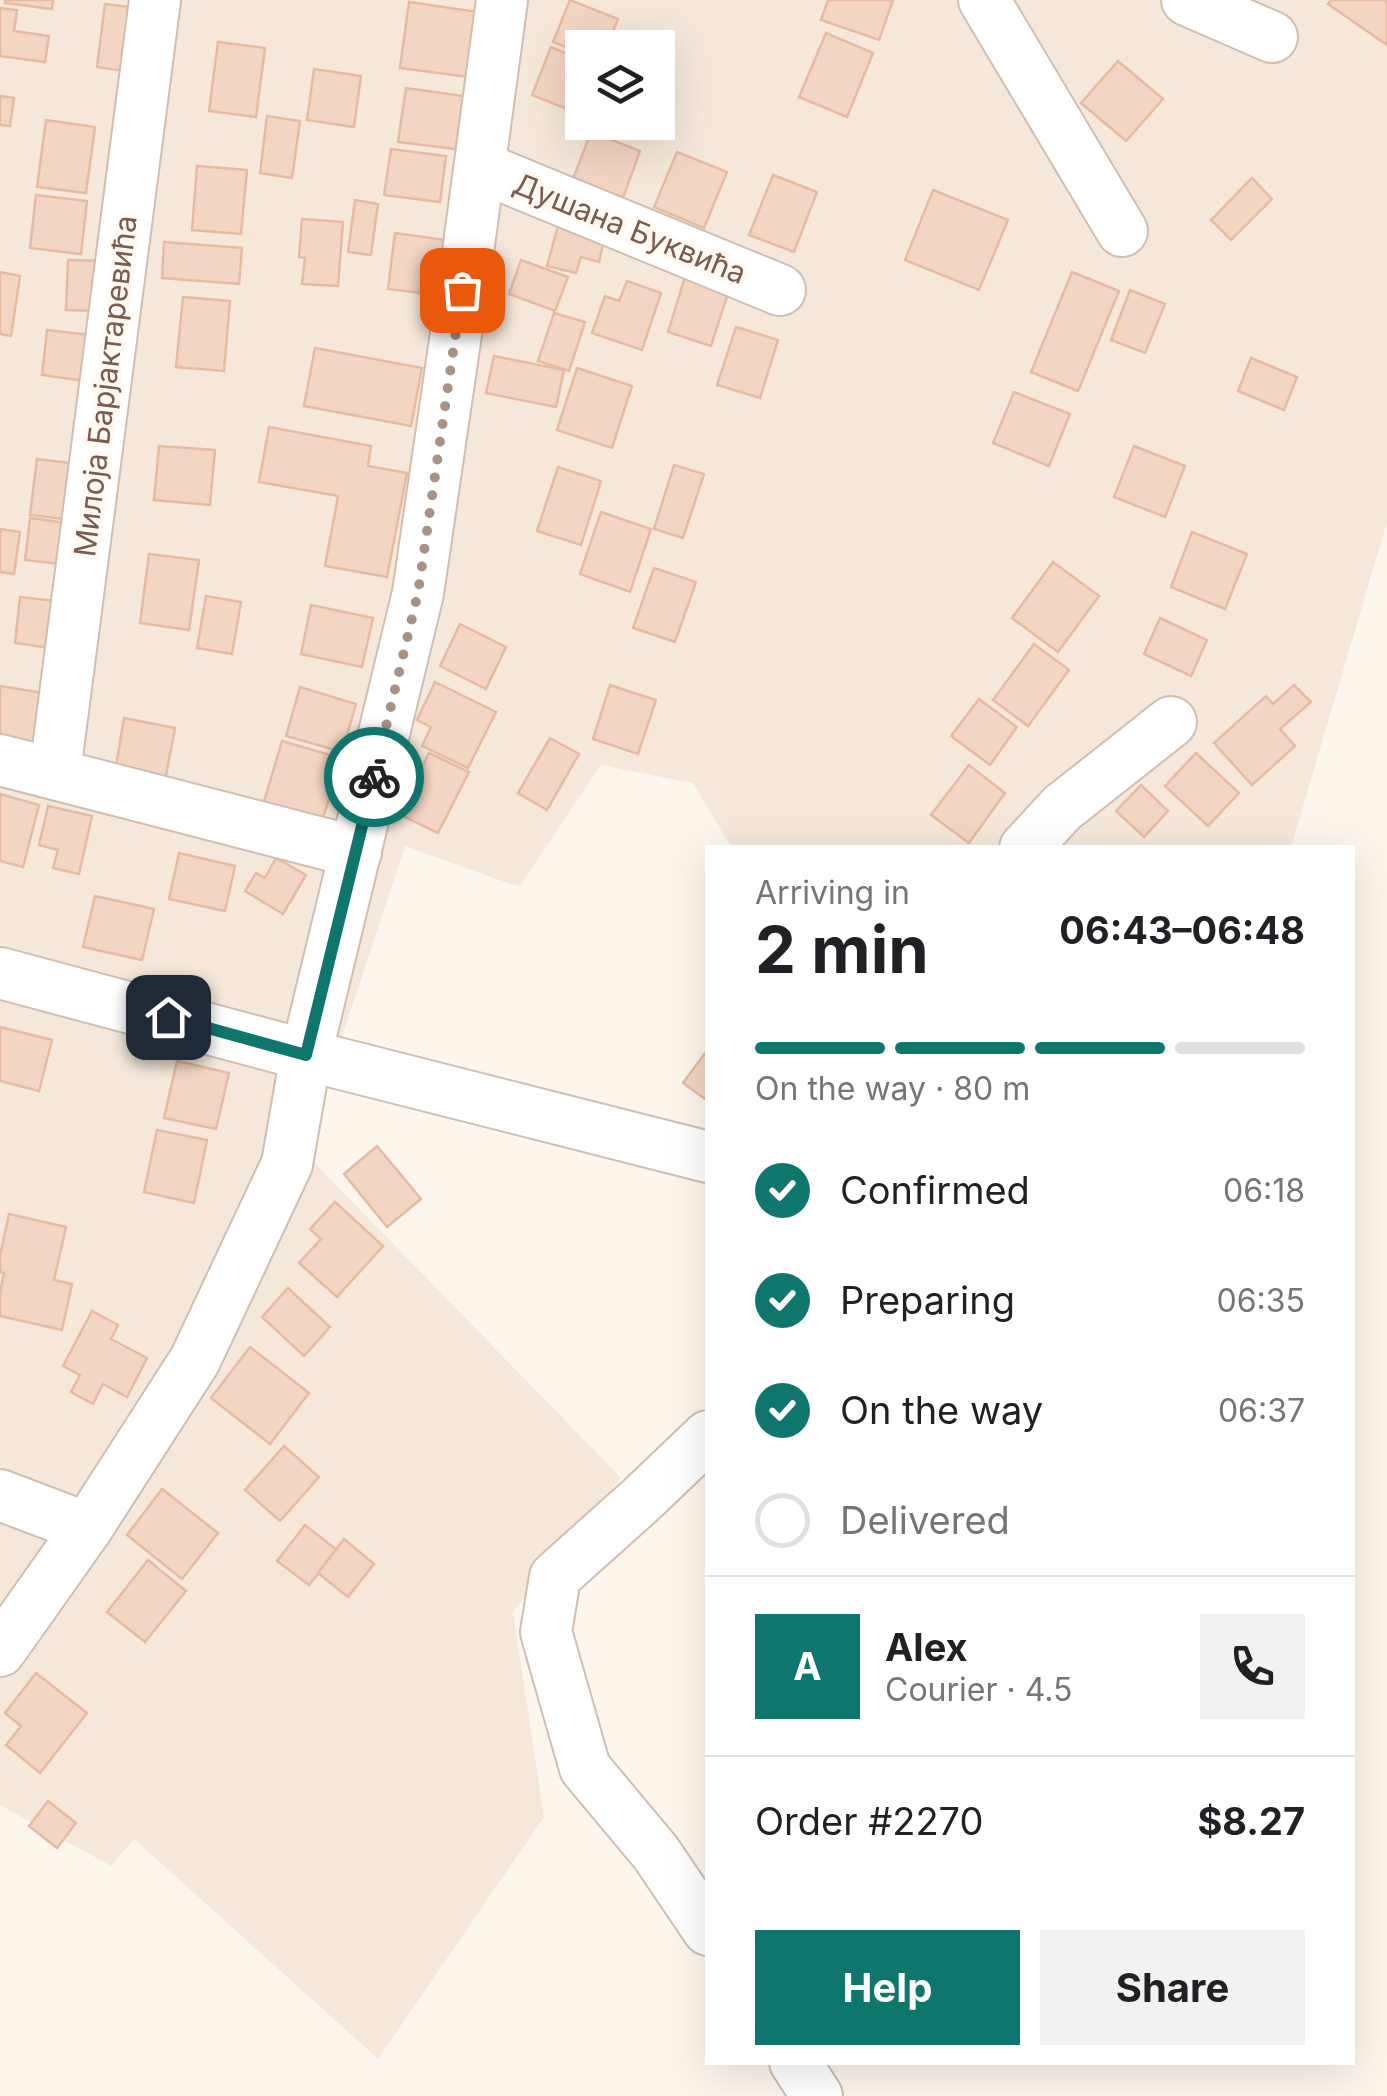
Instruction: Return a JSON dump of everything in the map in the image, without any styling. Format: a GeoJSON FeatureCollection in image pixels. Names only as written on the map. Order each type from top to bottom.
{"type":"FeatureCollection","features":[{"type":"Feature","properties":{"kind":"street","name":"Милоја Барјактаревића"},"geometry":{"type":"LineString","coordinates":[[55,772],[155,0]]}},
{"type":"Feature","properties":{"kind":"street"},"geometry":{"type":"LineString","coordinates":[[0,1651],[87,1528],[195,1360],[286,1164],[306,1055],[418,593],[502,0]]}},
{"type":"Feature","properties":{"kind":"street"},"geometry":{"type":"LineString","coordinates":[[984,0],[1122,231]]}},
{"type":"Feature","properties":{"kind":"street"},"geometry":{"type":"LineString","coordinates":[[1187,0],[1272,37]]}},
{"type":"Feature","properties":{"kind":"street","name":"Душана Буквића"},"geometry":{"type":"LineString","coordinates":[[480,167],[780,290]]}},
{"type":"Feature","properties":{"kind":"street"},"geometry":{"type":"LineString","coordinates":[[1028,845],[1062,808],[1170,722]]}},
{"type":"Feature","properties":{"kind":"street"},"geometry":{"type":"LineString","coordinates":[[0,760],[356,852]]}},
{"type":"Feature","properties":{"kind":"street"},"geometry":{"type":"LineString","coordinates":[[0,973],[705,1156]]}},
{"type":"Feature","properties":{"kind":"street"},"geometry":{"type":"LineString","coordinates":[[705,1439],[554,1578],[546,1632],[585,1768],[656,1853],[705,1926]]}},
{"type":"Feature","properties":{"kind":"street"},"geometry":{"type":"LineString","coordinates":[[0,1494],[87,1528]]}},
{"type":"Feature","properties":{"kind":"street"},"geometry":{"type":"LineString","coordinates":[[797,2065],[817,2096]]}},
{"type":"Feature","properties":{"kind":"shaded area"},"geometry":{"type":"Polygon","coordinates":[[[0,0],[1387,0],[1387,522],[1292,845],[730,845],[693,783],[601,765],[519,887],[405,846],[304,1152],[621,1478],[513,1612],[544,1817],[378,2059],[134,1839],[111,1866],[0,1805],[0,0]]]}},
{"type":"Feature","properties":{"kind":"building"},"geometry":{"type":"Polygon","coordinates":[[[5,0],[53,0],[52,9],[5,0]]]}},
{"type":"Feature","properties":{"kind":"building"},"geometry":{"type":"Polygon","coordinates":[[[570,0],[618,19],[613,30],[565,30],[565,47],[553,42],[570,0]]]}},
{"type":"Feature","properties":{"kind":"building"},"geometry":{"type":"Polygon","coordinates":[[[828,0],[893,0],[879,40],[821,20],[828,0]]]}},
{"type":"Feature","properties":{"kind":"building"},"geometry":{"type":"Polygon","coordinates":[[[1331,0],[1387,0],[1387,45],[1328,4],[1331,0]]]}},
{"type":"Feature","properties":{"kind":"building"},"geometry":{"type":"Polygon","coordinates":[[[409,2],[478,12],[469,77],[400,68],[409,2]]]}},
{"type":"Feature","properties":{"kind":"building"},"geometry":{"type":"Polygon","coordinates":[[[105,4],[139,8],[131,72],[97,67],[105,4]]]}},
{"type":"Feature","properties":{"kind":"building"},"geometry":{"type":"Polygon","coordinates":[[[0,8],[17,10],[14,31],[49,36],[45,62],[0,56],[0,8]]]}},
{"type":"Feature","properties":{"kind":"building"},"geometry":{"type":"Polygon","coordinates":[[[826,33],[873,53],[847,117],[799,97],[826,33]]]}},
{"type":"Feature","properties":{"kind":"building"},"geometry":{"type":"Polygon","coordinates":[[[218,42],[265,48],[256,117],[209,111],[218,42]]]}},
{"type":"Feature","properties":{"kind":"building"},"geometry":{"type":"Polygon","coordinates":[[[551,47],[565,53],[565,108],[532,95],[551,47]]]}},
{"type":"Feature","properties":{"kind":"building"},"geometry":{"type":"Polygon","coordinates":[[[1118,61],[1163,99],[1126,141],[1081,103],[1118,61]]]}},
{"type":"Feature","properties":{"kind":"building"},"geometry":{"type":"Polygon","coordinates":[[[314,69],[361,76],[354,127],[307,120],[314,69]]]}},
{"type":"Feature","properties":{"kind":"building"},"geometry":{"type":"Polygon","coordinates":[[[406,88],[463,96],[456,149],[398,142],[406,88]]]}},
{"type":"Feature","properties":{"kind":"building"},"geometry":{"type":"Polygon","coordinates":[[[0,96],[14,98],[10,126],[0,125],[0,96]]]}},
{"type":"Feature","properties":{"kind":"building"},"geometry":{"type":"Polygon","coordinates":[[[267,116],[300,121],[292,178],[260,173],[267,116]]]}},
{"type":"Feature","properties":{"kind":"building"},"geometry":{"type":"Polygon","coordinates":[[[46,120],[95,127],[86,193],[37,187],[46,120]]]}},
{"type":"Feature","properties":{"kind":"building"},"geometry":{"type":"Polygon","coordinates":[[[588,140],[612,140],[640,151],[623,198],[573,179],[588,140]]]}},
{"type":"Feature","properties":{"kind":"building"},"geometry":{"type":"Polygon","coordinates":[[[391,149],[446,156],[440,202],[384,195],[391,149]]]}},
{"type":"Feature","properties":{"kind":"building"},"geometry":{"type":"Polygon","coordinates":[[[677,152],[727,172],[704,228],[654,207],[677,152]]]}},
{"type":"Feature","properties":{"kind":"building"},"geometry":{"type":"Polygon","coordinates":[[[197,166],[247,170],[241,234],[192,230],[197,166]]]}},
{"type":"Feature","properties":{"kind":"building"},"geometry":{"type":"Polygon","coordinates":[[[773,175],[817,192],[794,252],[749,235],[773,175]]]}},
{"type":"Feature","properties":{"kind":"building"},"geometry":{"type":"Polygon","coordinates":[[[1252,178],[1272,199],[1231,240],[1211,220],[1252,178]]]}},
{"type":"Feature","properties":{"kind":"building"},"geometry":{"type":"Polygon","coordinates":[[[933,190],[1008,220],[979,290],[905,260],[933,190]]]}},
{"type":"Feature","properties":{"kind":"building"},"geometry":{"type":"Polygon","coordinates":[[[36,195],[87,201],[81,254],[30,248],[36,195]]]}},
{"type":"Feature","properties":{"kind":"building"},"geometry":{"type":"Polygon","coordinates":[[[355,200],[378,204],[371,255],[348,252],[355,200]]]}},
{"type":"Feature","properties":{"kind":"building"},"geometry":{"type":"Polygon","coordinates":[[[302,219],[343,222],[338,286],[302,284],[302,219]]]}},
{"type":"Feature","properties":{"kind":"building"},"geometry":{"type":"Polygon","coordinates":[[[559,222],[605,235],[599,262],[581,257],[576,273],[547,266],[559,222]]]}},
{"type":"Feature","properties":{"kind":"building"},"geometry":{"type":"Polygon","coordinates":[[[395,233],[445,240],[438,295],[388,289],[395,233]]]}},
{"type":"Feature","properties":{"kind":"building"},"geometry":{"type":"Polygon","coordinates":[[[164,242],[242,248],[239,284],[162,278],[164,242]]]}},
{"type":"Feature","properties":{"kind":"building"},"geometry":{"type":"Polygon","coordinates":[[[68,260],[105,261],[103,311],[66,310],[68,260]]]}},
{"type":"Feature","properties":{"kind":"building"},"geometry":{"type":"Polygon","coordinates":[[[521,260],[568,277],[555,311],[509,294],[521,260]]]}},
{"type":"Feature","properties":{"kind":"building"},"geometry":{"type":"Polygon","coordinates":[[[0,272],[20,276],[11,336],[0,334],[0,272]]]}},
{"type":"Feature","properties":{"kind":"building"},"geometry":{"type":"Polygon","coordinates":[[[1072,272],[1119,291],[1078,391],[1031,372],[1072,272]]]}},
{"type":"Feature","properties":{"kind":"building"},"geometry":{"type":"Polygon","coordinates":[[[685,277],[729,290],[711,346],[668,332],[685,277]]]}},
{"type":"Feature","properties":{"kind":"building"},"geometry":{"type":"Polygon","coordinates":[[[627,281],[661,293],[642,350],[592,333],[605,296],[619,301],[627,281]]]}},
{"type":"Feature","properties":{"kind":"building"},"geometry":{"type":"Polygon","coordinates":[[[1130,290],[1165,304],[1145,353],[1111,340],[1130,290]]]}},
{"type":"Feature","properties":{"kind":"building"},"geometry":{"type":"Polygon","coordinates":[[[183,297],[230,301],[224,371],[176,367],[183,297]]]}},
{"type":"Feature","properties":{"kind":"building"},"geometry":{"type":"Polygon","coordinates":[[[554,313],[585,322],[569,371],[538,361],[554,313]]]}},
{"type":"Feature","properties":{"kind":"building"},"geometry":{"type":"Polygon","coordinates":[[[736,327],[778,340],[760,398],[717,385],[736,327]]]}},
{"type":"Feature","properties":{"kind":"building"},"geometry":{"type":"Polygon","coordinates":[[[47,330],[99,336],[93,382],[42,375],[47,330]]]}},
{"type":"Feature","properties":{"kind":"building"},"geometry":{"type":"Polygon","coordinates":[[[315,348],[422,368],[411,426],[304,406],[315,348]]]}},
{"type":"Feature","properties":{"kind":"building"},"geometry":{"type":"Polygon","coordinates":[[[494,356],[564,370],[556,407],[486,393],[494,356]]]}},
{"type":"Feature","properties":{"kind":"building"},"geometry":{"type":"Polygon","coordinates":[[[1251,358],[1297,377],[1284,410],[1238,391],[1251,358]]]}},
{"type":"Feature","properties":{"kind":"building"},"geometry":{"type":"Polygon","coordinates":[[[577,368],[632,386],[612,448],[557,430],[577,368]]]}},
{"type":"Feature","properties":{"kind":"building"},"geometry":{"type":"Polygon","coordinates":[[[1014,392],[1070,414],[1049,466],[993,443],[1014,392]]]}},
{"type":"Feature","properties":{"kind":"building"},"geometry":{"type":"Polygon","coordinates":[[[269,427],[371,446],[368,466],[407,473],[387,577],[325,566],[338,496],[259,482],[269,427]]]}},
{"type":"Feature","properties":{"kind":"building"},"geometry":{"type":"Polygon","coordinates":[[[159,446],[215,450],[210,505],[154,500],[159,446]]]}},
{"type":"Feature","properties":{"kind":"building"},"geometry":{"type":"Polygon","coordinates":[[[1134,446],[1185,466],[1165,517],[1114,497],[1134,446]]]}},
{"type":"Feature","properties":{"kind":"building"},"geometry":{"type":"Polygon","coordinates":[[[37,459],[87,465],[80,521],[30,515],[37,459]]]}},
{"type":"Feature","properties":{"kind":"building"},"geometry":{"type":"Polygon","coordinates":[[[674,465],[704,474],[683,538],[654,529],[674,465]]]}},
{"type":"Feature","properties":{"kind":"building"},"geometry":{"type":"Polygon","coordinates":[[[558,467],[601,481],[581,545],[537,531],[558,467]]]}},
{"type":"Feature","properties":{"kind":"building"},"geometry":{"type":"Polygon","coordinates":[[[601,512],[651,529],[630,592],[580,574],[601,512]]]}},
{"type":"Feature","properties":{"kind":"building"},"geometry":{"type":"Polygon","coordinates":[[[30,518],[74,524],[69,565],[25,560],[30,518]]]}},
{"type":"Feature","properties":{"kind":"building"},"geometry":{"type":"Polygon","coordinates":[[[0,529],[20,532],[14,574],[0,572],[0,529]]]}},
{"type":"Feature","properties":{"kind":"building"},"geometry":{"type":"Polygon","coordinates":[[[1192,532],[1247,554],[1225,609],[1171,587],[1192,532]]]}},
{"type":"Feature","properties":{"kind":"building"},"geometry":{"type":"Polygon","coordinates":[[[149,554],[199,560],[189,630],[140,623],[149,554]]]}},
{"type":"Feature","properties":{"kind":"building"},"geometry":{"type":"Polygon","coordinates":[[[1053,562],[1099,596],[1058,652],[1012,618],[1053,562]]]}},
{"type":"Feature","properties":{"kind":"building"},"geometry":{"type":"Polygon","coordinates":[[[654,568],[696,582],[675,642],[633,628],[654,568]]]}},
{"type":"Feature","properties":{"kind":"building"},"geometry":{"type":"Polygon","coordinates":[[[206,596],[241,602],[232,654],[197,648],[206,596]]]}},
{"type":"Feature","properties":{"kind":"building"},"geometry":{"type":"Polygon","coordinates":[[[20,597],[65,602],[59,649],[15,643],[20,597]]]}},
{"type":"Feature","properties":{"kind":"building"},"geometry":{"type":"Polygon","coordinates":[[[311,605],[373,618],[362,667],[301,654],[311,605]]]}},
{"type":"Feature","properties":{"kind":"building"},"geometry":{"type":"Polygon","coordinates":[[[1160,618],[1207,640],[1191,676],[1144,654],[1160,618]]]}},
{"type":"Feature","properties":{"kind":"building"},"geometry":{"type":"Polygon","coordinates":[[[460,624],[506,647],[486,689],[440,666],[460,624]]]}},
{"type":"Feature","properties":{"kind":"building"},"geometry":{"type":"Polygon","coordinates":[[[1034,644],[1069,670],[1028,726],[993,700],[1034,644]]]}},
{"type":"Feature","properties":{"kind":"building"},"geometry":{"type":"Polygon","coordinates":[[[435,682],[496,712],[468,768],[422,746],[431,727],[417,720],[435,682]]]}},
{"type":"Feature","properties":{"kind":"building"},"geometry":{"type":"Polygon","coordinates":[[[610,685],[656,700],[638,754],[593,739],[610,685]]]}},
{"type":"Feature","properties":{"kind":"building"},"geometry":{"type":"Polygon","coordinates":[[[1294,685],[1311,702],[1280,729],[1295,746],[1252,785],[1214,743],[1266,696],[1273,704],[1294,685]]]}},
{"type":"Feature","properties":{"kind":"building"},"geometry":{"type":"Polygon","coordinates":[[[0,686],[56,695],[47,750],[0,743],[0,686]]]}},
{"type":"Feature","properties":{"kind":"building"},"geometry":{"type":"Polygon","coordinates":[[[300,687],[356,704],[342,752],[286,736],[300,687]]]}},
{"type":"Feature","properties":{"kind":"building"},"geometry":{"type":"Polygon","coordinates":[[[979,699],[1017,727],[990,765],[951,736],[979,699]]]}},
{"type":"Feature","properties":{"kind":"building"},"geometry":{"type":"Polygon","coordinates":[[[124,718],[175,728],[165,781],[115,772],[124,718]]]}},
{"type":"Feature","properties":{"kind":"building"},"geometry":{"type":"Polygon","coordinates":[[[550,738],[579,754],[547,810],[518,793],[550,738]]]}},
{"type":"Feature","properties":{"kind":"building"},"geometry":{"type":"Polygon","coordinates":[[[282,741],[341,758],[322,822],[263,805],[282,741]]]}},
{"type":"Feature","properties":{"kind":"building"},"geometry":{"type":"Polygon","coordinates":[[[429,753],[469,772],[438,833],[399,814],[429,753]]]}},
{"type":"Feature","properties":{"kind":"building"},"geometry":{"type":"Polygon","coordinates":[[[1196,753],[1239,793],[1208,826],[1165,786],[1196,753]]]}},
{"type":"Feature","properties":{"kind":"building"},"geometry":{"type":"Polygon","coordinates":[[[969,765],[1005,793],[969,843],[931,815],[969,765]]]}},
{"type":"Feature","properties":{"kind":"building"},"geometry":{"type":"Polygon","coordinates":[[[1141,785],[1168,811],[1144,837],[1116,811],[1141,785]]]}},
{"type":"Feature","properties":{"kind":"building"},"geometry":{"type":"Polygon","coordinates":[[[0,794],[39,805],[23,867],[0,861],[0,794]]]}},
{"type":"Feature","properties":{"kind":"building"},"geometry":{"type":"Polygon","coordinates":[[[48,806],[92,816],[79,874],[53,868],[58,850],[39,845],[48,806]]]}},
{"type":"Feature","properties":{"kind":"building"},"geometry":{"type":"Polygon","coordinates":[[[179,853],[235,866],[225,911],[169,899],[179,853]]]}},
{"type":"Feature","properties":{"kind":"building"},"geometry":{"type":"Polygon","coordinates":[[[276,858],[306,875],[283,914],[245,891],[256,873],[265,878],[276,858]]]}},
{"type":"Feature","properties":{"kind":"building"},"geometry":{"type":"Polygon","coordinates":[[[95,896],[154,909],[142,960],[83,947],[95,896]]]}},
{"type":"Feature","properties":{"kind":"building"},"geometry":{"type":"Polygon","coordinates":[[[0,1027],[52,1040],[39,1091],[0,1081],[0,1027]]]}},
{"type":"Feature","properties":{"kind":"building"},"geometry":{"type":"Polygon","coordinates":[[[705,1053],[705,1099],[683,1083],[705,1053]]]}},
{"type":"Feature","properties":{"kind":"building"},"geometry":{"type":"Polygon","coordinates":[[[177,1061],[229,1073],[216,1129],[164,1118],[177,1061]]]}},
{"type":"Feature","properties":{"kind":"building"},"geometry":{"type":"Polygon","coordinates":[[[157,1130],[207,1140],[194,1203],[144,1192],[157,1130]]]}},
{"type":"Feature","properties":{"kind":"building"},"geometry":{"type":"Polygon","coordinates":[[[377,1146],[421,1199],[387,1227],[344,1174],[377,1146]]]}},
{"type":"Feature","properties":{"kind":"building"},"geometry":{"type":"Polygon","coordinates":[[[335,1202],[383,1246],[337,1297],[299,1263],[321,1239],[310,1229],[335,1202]]]}},
{"type":"Feature","properties":{"kind":"building"},"geometry":{"type":"Polygon","coordinates":[[[9,1214],[66,1227],[54,1280],[72,1284],[62,1330],[0,1316],[4,1273],[0,1272],[0,1256],[9,1214]]]}},
{"type":"Feature","properties":{"kind":"building"},"geometry":{"type":"Polygon","coordinates":[[[288,1288],[330,1327],[304,1356],[262,1317],[288,1288]]]}},
{"type":"Feature","properties":{"kind":"building"},"geometry":{"type":"Polygon","coordinates":[[[92,1311],[118,1325],[111,1339],[147,1358],[127,1397],[103,1384],[93,1404],[71,1392],[80,1375],[63,1366],[92,1311]]]}},
{"type":"Feature","properties":{"kind":"building"},"geometry":{"type":"Polygon","coordinates":[[[250,1347],[309,1393],[270,1444],[211,1398],[250,1347]]]}},
{"type":"Feature","properties":{"kind":"building"},"geometry":{"type":"Polygon","coordinates":[[[284,1446],[319,1477],[280,1521],[245,1490],[284,1446]]]}},
{"type":"Feature","properties":{"kind":"building"},"geometry":{"type":"Polygon","coordinates":[[[162,1489],[218,1533],[182,1579],[127,1535],[162,1489]]]}},
{"type":"Feature","properties":{"kind":"building"},"geometry":{"type":"Polygon","coordinates":[[[305,1525],[337,1550],[309,1585],[277,1561],[305,1525]]]}},
{"type":"Feature","properties":{"kind":"building"},"geometry":{"type":"Polygon","coordinates":[[[344,1539],[374,1564],[348,1597],[318,1573],[344,1539]]]}},
{"type":"Feature","properties":{"kind":"building"},"geometry":{"type":"Polygon","coordinates":[[[148,1560],[186,1591],[145,1642],[107,1612],[148,1560]]]}},
{"type":"Feature","properties":{"kind":"building"},"geometry":{"type":"Polygon","coordinates":[[[36,1673],[87,1713],[40,1773],[6,1745],[21,1726],[5,1713],[36,1673]]]}},
{"type":"Feature","properties":{"kind":"building"},"geometry":{"type":"Polygon","coordinates":[[[48,1801],[76,1823],[57,1848],[29,1826],[48,1801]]]}},
{"type":"Feature","properties":{"kind":"way so far"},"geometry":{"type":"LineString","coordinates":[[374,777],[418,593],[462,290]]}},
{"type":"Feature","properties":{"kind":"route"},"geometry":{"type":"LineString","coordinates":[[168,1017],[306,1055],[374,777]]}}]}
